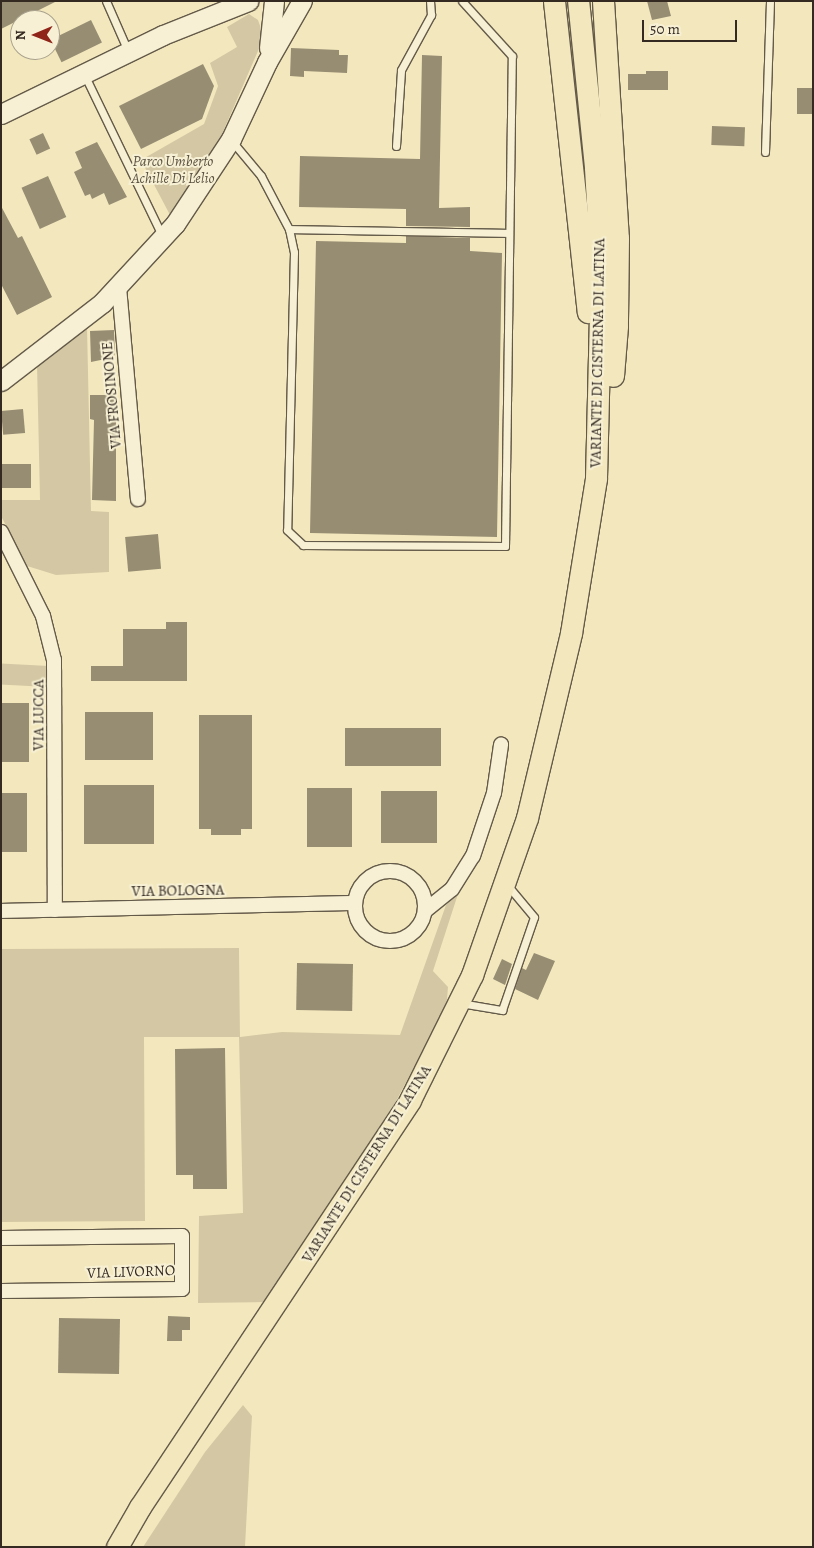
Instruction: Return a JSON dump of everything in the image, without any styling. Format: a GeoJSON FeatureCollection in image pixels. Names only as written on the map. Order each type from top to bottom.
{"type":"FeatureCollection","features":[{"type":"Feature","properties":{"kind":"main road"},"geometry":{"type":"LineString","coordinates":[[267,62],[274,24],[274,1]]}},
{"type":"Feature","properties":{"kind":"main road"},"geometry":{"type":"LineString","coordinates":[[1,381],[68,332],[119,287],[164,239],[231,139],[267,62],[302,1]]}},
{"type":"Feature","properties":{"kind":"main road"},"geometry":{"type":"LineString","coordinates":[[554,1],[586,278],[596,478]]}},
{"type":"Feature","properties":{"kind":"main road","name":"VARIANTE DI CISTERNA DI LATINA"},"geometry":{"type":"LineString","coordinates":[[117,1547],[140,1506],[395,1126],[428,1067],[460,1002],[506,884],[538,780],[576,608],[596,478],[601,304],[595,167],[578,1]]}},
{"type":"Feature","properties":{"kind":"main road"},"geometry":{"type":"LineString","coordinates":[[596,478],[612,383],[618,304],[617,207],[604,1]]}},
{"type":"Feature","properties":{"kind":"main road"},"geometry":{"type":"LineString","coordinates":[[1,114],[231,3],[254,10],[274,24]]}},
{"type":"Feature","properties":{"kind":"street","name":"VIA FROSINONE"},"geometry":{"type":"LineString","coordinates":[[119,287],[138,499]]}},
{"type":"Feature","properties":{"kind":"street","name":"VIA LUCCA"},"geometry":{"type":"LineString","coordinates":[[1,532],[40,607],[54,654],[55,910]]}},
{"type":"Feature","properties":{"kind":"street"},"geometry":{"type":"LineString","coordinates":[[426,910],[420,886],[412,877],[394,871],[376,873],[365,880],[355,903],[361,926],[369,935],[386,941],[404,939],[415,932],[426,910],[452,890],[473,856],[494,793],[501,745]]}},
{"type":"Feature","properties":{"kind":"street","name":"VIA BOLOGNA"},"geometry":{"type":"LineString","coordinates":[[1,911],[355,903]]}},
{"type":"Feature","properties":{"kind":"street","name":"VIA LIVORNO"},"geometry":{"type":"LineString","coordinates":[[1,1238],[182,1236],[182,1289],[1,1291]]}},
{"type":"Feature","properties":{"kind":"lane"},"geometry":{"type":"LineString","coordinates":[[106,1],[128,52]]}},
{"type":"Feature","properties":{"kind":"lane"},"geometry":{"type":"LineString","coordinates":[[396,146],[401,70],[431,15],[430,1]]}},
{"type":"Feature","properties":{"kind":"lane"},"geometry":{"type":"LineString","coordinates":[[231,139],[261,176],[289,230],[294,252],[287,530],[303,545],[505,546],[512,56],[462,1]]}},
{"type":"Feature","properties":{"kind":"lane"},"geometry":{"type":"LineString","coordinates":[[765,152],[770,1]]}},
{"type":"Feature","properties":{"kind":"lane"},"geometry":{"type":"LineString","coordinates":[[84,74],[164,239]]}},
{"type":"Feature","properties":{"kind":"lane"},"geometry":{"type":"LineString","coordinates":[[289,230],[509,232]]}},
{"type":"Feature","properties":{"kind":"lane"},"geometry":{"type":"LineString","coordinates":[[460,1002],[502,1010],[534,918],[506,884]]}},
{"type":"Feature","properties":{"kind":"green space","name":"Parco Umberto Achille Di Lelio"},"geometry":{"type":"Polygon","coordinates":[[[249,14],[258,20],[264,37],[216,148],[170,215],[141,160],[204,124],[218,86],[210,63],[237,47],[227,27],[249,14]]]}},
{"type":"Feature","properties":{"kind":"green space"},"geometry":{"type":"Polygon","coordinates":[[[87,325],[91,511],[109,512],[109,572],[56,575],[27,566],[1,516],[1,500],[40,500],[37,365],[87,325]]]}},
{"type":"Feature","properties":{"kind":"green space"},"geometry":{"type":"Polygon","coordinates":[[[1,663],[49,666],[48,687],[1,685],[1,663]]]}},
{"type":"Feature","properties":{"kind":"green space"},"geometry":{"type":"Polygon","coordinates":[[[458,894],[433,971],[448,987],[447,1000],[436,1026],[379,1133],[267,1302],[198,1303],[199,1216],[243,1213],[239,1037],[144,1037],[145,1221],[1,1222],[1,949],[239,948],[240,1037],[282,1032],[400,1035],[446,905],[458,894]]]}},
{"type":"Feature","properties":{"kind":"green space"},"geometry":{"type":"Polygon","coordinates":[[[243,1405],[252,1416],[245,1547],[143,1547],[205,1452],[243,1405]]]}},
{"type":"Feature","properties":{"kind":"building"},"geometry":{"type":"Polygon","coordinates":[[[1,1],[57,1],[39,10],[10,10],[10,24],[1,29],[1,1]]]}},
{"type":"Feature","properties":{"kind":"building"},"geometry":{"type":"Polygon","coordinates":[[[647,1],[667,1],[671,16],[652,20],[647,1]]]}},
{"type":"Feature","properties":{"kind":"building"},"geometry":{"type":"Polygon","coordinates":[[[91,20],[102,42],[62,62],[60,35],[91,20]]]}},
{"type":"Feature","properties":{"kind":"building"},"geometry":{"type":"Polygon","coordinates":[[[291,48],[339,50],[339,55],[348,55],[347,73],[304,71],[304,77],[290,76],[291,48]]]}},
{"type":"Feature","properties":{"kind":"building"},"geometry":{"type":"Polygon","coordinates":[[[422,55],[442,56],[439,208],[470,207],[470,227],[406,226],[406,209],[299,207],[300,156],[420,159],[422,55]]]}},
{"type":"Feature","properties":{"kind":"building"},"geometry":{"type":"Polygon","coordinates":[[[203,64],[214,86],[202,119],[141,149],[119,106],[203,64]]]}},
{"type":"Feature","properties":{"kind":"building"},"geometry":{"type":"Polygon","coordinates":[[[646,71],[668,71],[668,90],[628,90],[628,74],[646,74],[646,71]]]}},
{"type":"Feature","properties":{"kind":"building"},"geometry":{"type":"Polygon","coordinates":[[[797,88],[813,88],[813,114],[797,114],[797,88]]]}},
{"type":"Feature","properties":{"kind":"building"},"geometry":{"type":"Polygon","coordinates":[[[712,126],[745,127],[744,146],[711,145],[712,126]]]}},
{"type":"Feature","properties":{"kind":"building"},"geometry":{"type":"Polygon","coordinates":[[[43,133],[50,148],[37,155],[29,139],[43,133]]]}},
{"type":"Feature","properties":{"kind":"building"},"geometry":{"type":"Polygon","coordinates":[[[97,142],[127,197],[109,205],[104,193],[92,199],[90,194],[85,196],[74,172],[82,168],[75,152],[97,142]]]}},
{"type":"Feature","properties":{"kind":"building"},"geometry":{"type":"Polygon","coordinates":[[[48,176],[66,217],[40,229],[22,188],[48,176]]]}},
{"type":"Feature","properties":{"kind":"building"},"geometry":{"type":"Polygon","coordinates":[[[1,206],[18,238],[22,236],[52,297],[17,315],[1,284],[1,206]]]}},
{"type":"Feature","properties":{"kind":"building"},"geometry":{"type":"Polygon","coordinates":[[[406,236],[470,238],[470,251],[502,253],[497,537],[310,533],[316,241],[406,243],[406,236]]]}},
{"type":"Feature","properties":{"kind":"building"},"geometry":{"type":"Polygon","coordinates":[[[114,330],[115,357],[91,362],[90,331],[114,330]]]}},
{"type":"Feature","properties":{"kind":"building"},"geometry":{"type":"Polygon","coordinates":[[[90,395],[116,395],[116,501],[92,500],[94,420],[90,419],[90,395]]]}},
{"type":"Feature","properties":{"kind":"building"},"geometry":{"type":"Polygon","coordinates":[[[23,409],[25,433],[3,435],[1,411],[23,409]]]}},
{"type":"Feature","properties":{"kind":"building"},"geometry":{"type":"Polygon","coordinates":[[[1,464],[31,464],[31,488],[1,488],[1,464]]]}},
{"type":"Feature","properties":{"kind":"building"},"geometry":{"type":"Polygon","coordinates":[[[158,534],[161,569],[128,572],[125,537],[158,534]]]}},
{"type":"Feature","properties":{"kind":"building"},"geometry":{"type":"Polygon","coordinates":[[[166,622],[187,622],[187,681],[91,681],[91,666],[123,666],[123,629],[166,629],[166,622]]]}},
{"type":"Feature","properties":{"kind":"building"},"geometry":{"type":"Polygon","coordinates":[[[1,703],[29,703],[29,762],[1,762],[1,703]]]}},
{"type":"Feature","properties":{"kind":"building"},"geometry":{"type":"Polygon","coordinates":[[[85,712],[153,712],[153,760],[85,760],[85,712]]]}},
{"type":"Feature","properties":{"kind":"building"},"geometry":{"type":"Polygon","coordinates":[[[199,715],[252,715],[252,829],[241,829],[241,835],[211,835],[211,829],[199,829],[199,715]]]}},
{"type":"Feature","properties":{"kind":"building"},"geometry":{"type":"Polygon","coordinates":[[[345,728],[441,728],[441,766],[345,766],[345,728]]]}},
{"type":"Feature","properties":{"kind":"building"},"geometry":{"type":"Polygon","coordinates":[[[84,785],[154,785],[154,844],[84,844],[84,785]]]}},
{"type":"Feature","properties":{"kind":"building"},"geometry":{"type":"Polygon","coordinates":[[[307,788],[352,788],[352,847],[307,847],[307,788]]]}},
{"type":"Feature","properties":{"kind":"building"},"geometry":{"type":"Polygon","coordinates":[[[381,791],[437,791],[437,843],[381,843],[381,791]]]}},
{"type":"Feature","properties":{"kind":"building"},"geometry":{"type":"Polygon","coordinates":[[[1,793],[27,793],[27,852],[1,852],[1,793]]]}},
{"type":"Feature","properties":{"kind":"building"},"geometry":{"type":"Polygon","coordinates":[[[534,953],[555,961],[538,1000],[515,989],[522,968],[526,970],[534,953]]]}},
{"type":"Feature","properties":{"kind":"building"},"geometry":{"type":"Polygon","coordinates":[[[502,959],[512,964],[505,985],[493,979],[502,959]]]}},
{"type":"Feature","properties":{"kind":"building"},"geometry":{"type":"Polygon","coordinates":[[[297,963],[353,964],[352,1011],[296,1010],[297,963]]]}},
{"type":"Feature","properties":{"kind":"building"},"geometry":{"type":"Polygon","coordinates":[[[225,1048],[227,1189],[193,1189],[193,1175],[176,1175],[175,1049],[225,1048]]]}},
{"type":"Feature","properties":{"kind":"building"},"geometry":{"type":"Polygon","coordinates":[[[168,1316],[190,1317],[190,1330],[182,1330],[182,1341],[167,1341],[168,1316]]]}},
{"type":"Feature","properties":{"kind":"building"},"geometry":{"type":"Polygon","coordinates":[[[59,1318],[120,1319],[119,1374],[58,1373],[59,1318]]]}}]}
